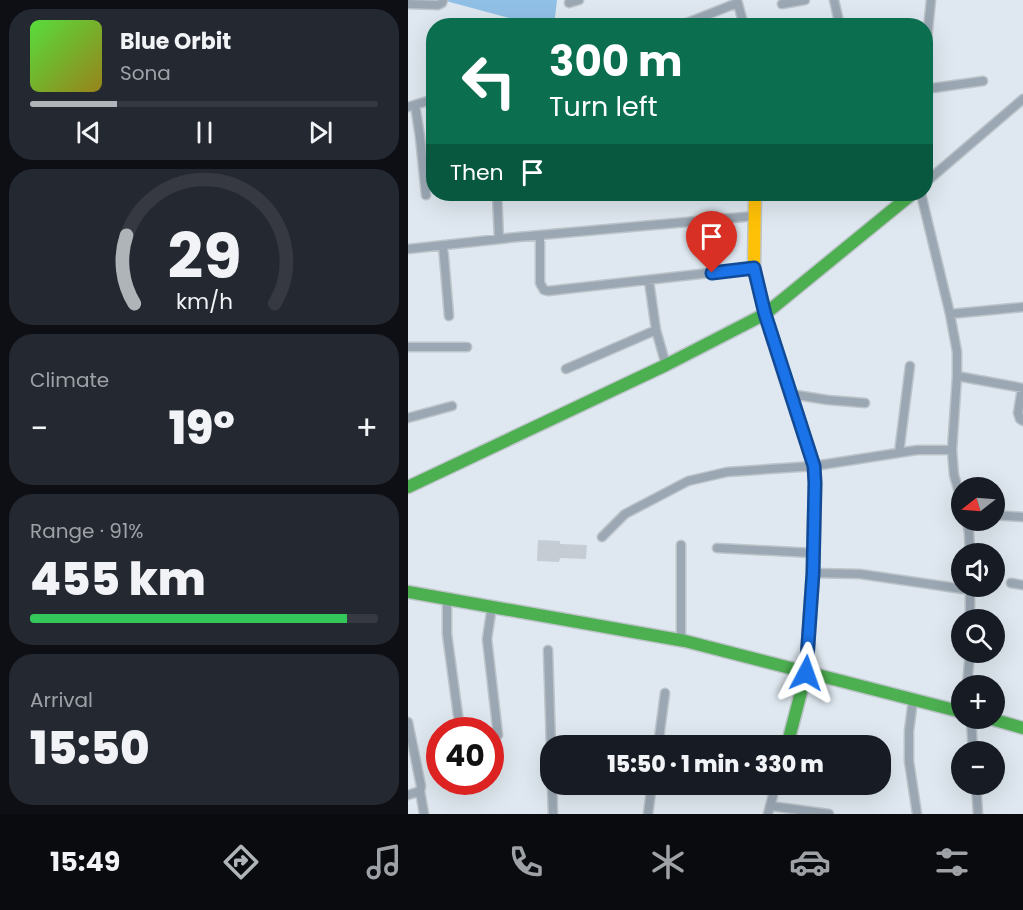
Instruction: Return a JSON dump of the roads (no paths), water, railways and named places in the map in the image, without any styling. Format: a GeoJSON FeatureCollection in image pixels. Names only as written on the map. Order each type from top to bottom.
{"type":"FeatureCollection","features":[{"type":"Feature","properties":{"kind":"street"},"geometry":{"type":"LineString","coordinates":[[408,4],[438,4],[443,0]]}},
{"type":"Feature","properties":{"kind":"street"},"geometry":{"type":"LineString","coordinates":[[569,3],[579,0]]}},
{"type":"Feature","properties":{"kind":"street"},"geometry":{"type":"LineString","coordinates":[[782,4],[805,0]]}},
{"type":"Feature","properties":{"kind":"street"},"geometry":{"type":"LineString","coordinates":[[834,0],[838,18]]}},
{"type":"Feature","properties":{"kind":"street"},"geometry":{"type":"LineString","coordinates":[[928,18],[930,0]]}},
{"type":"Feature","properties":{"kind":"street"},"geometry":{"type":"LineString","coordinates":[[698,18],[737,1],[742,18]]}},
{"type":"Feature","properties":{"kind":"street"},"geometry":{"type":"LineString","coordinates":[[933,88],[983,81]]}},
{"type":"Feature","properties":{"kind":"street"},"geometry":{"type":"LineString","coordinates":[[933,176],[1023,99]]}},
{"type":"Feature","properties":{"kind":"street"},"geometry":{"type":"LineString","coordinates":[[426,101],[411,106],[420,137],[426,195]]}},
{"type":"Feature","properties":{"kind":"street"},"geometry":{"type":"LineString","coordinates":[[497,201],[499,239]]}},
{"type":"Feature","properties":{"kind":"street"},"geometry":{"type":"LineString","coordinates":[[755,201],[754,268],[765,314],[814,466],[813,573],[806,673],[790,735]]}},
{"type":"Feature","properties":{"kind":"street"},"geometry":{"type":"LineString","coordinates":[[408,487],[666,365],[765,314],[903,201]]}},
{"type":"Feature","properties":{"kind":"street"},"geometry":{"type":"LineString","coordinates":[[923,201],[957,352],[951,450],[954,477]]}},
{"type":"Feature","properties":{"kind":"street"},"geometry":{"type":"LineString","coordinates":[[408,249],[755,216]]}},
{"type":"Feature","properties":{"kind":"street"},"geometry":{"type":"LineString","coordinates":[[540,235],[540,283],[544,290],[548,291],[754,268]]}},
{"type":"Feature","properties":{"kind":"street"},"geometry":{"type":"LineString","coordinates":[[443,245],[449,316]]}},
{"type":"Feature","properties":{"kind":"street"},"geometry":{"type":"LineString","coordinates":[[649,281],[656,330],[666,365]]}},
{"type":"Feature","properties":{"kind":"street"},"geometry":{"type":"LineString","coordinates":[[950,314],[1023,307]]}},
{"type":"Feature","properties":{"kind":"street"},"geometry":{"type":"LineString","coordinates":[[566,369],[656,330]]}},
{"type":"Feature","properties":{"kind":"street"},"geometry":{"type":"LineString","coordinates":[[408,347],[467,346]]}},
{"type":"Feature","properties":{"kind":"street"},"geometry":{"type":"LineString","coordinates":[[899,453],[910,366]]}},
{"type":"Feature","properties":{"kind":"street"},"geometry":{"type":"LineString","coordinates":[[957,376],[1022,388],[1018,413],[1020,420],[1023,421]]}},
{"type":"Feature","properties":{"kind":"street"},"geometry":{"type":"LineString","coordinates":[[790,394],[865,403]]}},
{"type":"Feature","properties":{"kind":"street"},"geometry":{"type":"LineString","coordinates":[[408,418],[452,406]]}},
{"type":"Feature","properties":{"kind":"street"},"geometry":{"type":"LineString","coordinates":[[602,537],[625,514],[688,481],[727,472],[814,466],[917,450],[951,450]]}},
{"type":"Feature","properties":{"kind":"street"},"geometry":{"type":"LineString","coordinates":[[1005,516],[1023,517]]}},
{"type":"Feature","properties":{"kind":"street"},"geometry":{"type":"LineString","coordinates":[[681,545],[681,640]]}},
{"type":"Feature","properties":{"kind":"street"},"geometry":{"type":"LineString","coordinates":[[717,548],[813,553]]}},
{"type":"Feature","properties":{"kind":"street"},"geometry":{"type":"LineString","coordinates":[[813,573],[860,574],[951,586]]}},
{"type":"Feature","properties":{"kind":"street"},"geometry":{"type":"LineString","coordinates":[[1011,583],[1023,585]]}},
{"type":"Feature","properties":{"kind":"street"},"geometry":{"type":"LineString","coordinates":[[408,592],[681,640],[951,709]]}},
{"type":"Feature","properties":{"kind":"street"},"geometry":{"type":"LineString","coordinates":[[447,598],[446,624],[458,717]]}},
{"type":"Feature","properties":{"kind":"street"},"geometry":{"type":"LineString","coordinates":[[492,606],[487,639],[496,717]]}},
{"type":"Feature","properties":{"kind":"street"},"geometry":{"type":"LineString","coordinates":[[548,650],[551,735]]}},
{"type":"Feature","properties":{"kind":"street"},"geometry":{"type":"LineString","coordinates":[[659,735],[665,693]]}},
{"type":"Feature","properties":{"kind":"street"},"geometry":{"type":"LineString","coordinates":[[913,700],[909,731],[909,761],[917,814]]}},
{"type":"Feature","properties":{"kind":"street"},"geometry":{"type":"LineString","coordinates":[[408,722],[421,786],[424,814]]}},
{"type":"Feature","properties":{"kind":"street"},"geometry":{"type":"LineString","coordinates":[[1005,723],[1023,728]]}},
{"type":"Feature","properties":{"kind":"street"},"geometry":{"type":"LineString","coordinates":[[408,795],[420,791]]}},
{"type":"Feature","properties":{"kind":"street"},"geometry":{"type":"LineString","coordinates":[[552,795],[553,814]]}},
{"type":"Feature","properties":{"kind":"street"},"geometry":{"type":"LineString","coordinates":[[648,814],[651,795]]}},
{"type":"Feature","properties":{"kind":"street"},"geometry":{"type":"LineString","coordinates":[[773,795],[769,810],[830,814]]}},
{"type":"Feature","properties":{"kind":"street"},"geometry":{"type":"LineString","coordinates":[[977,795],[978,814]]}},
{"type":"Feature","properties":{"kind":"water"},"geometry":{"type":"Polygon","coordinates":[[[557,0],[555,18],[509,18],[446,1],[557,0]]]}}]}
